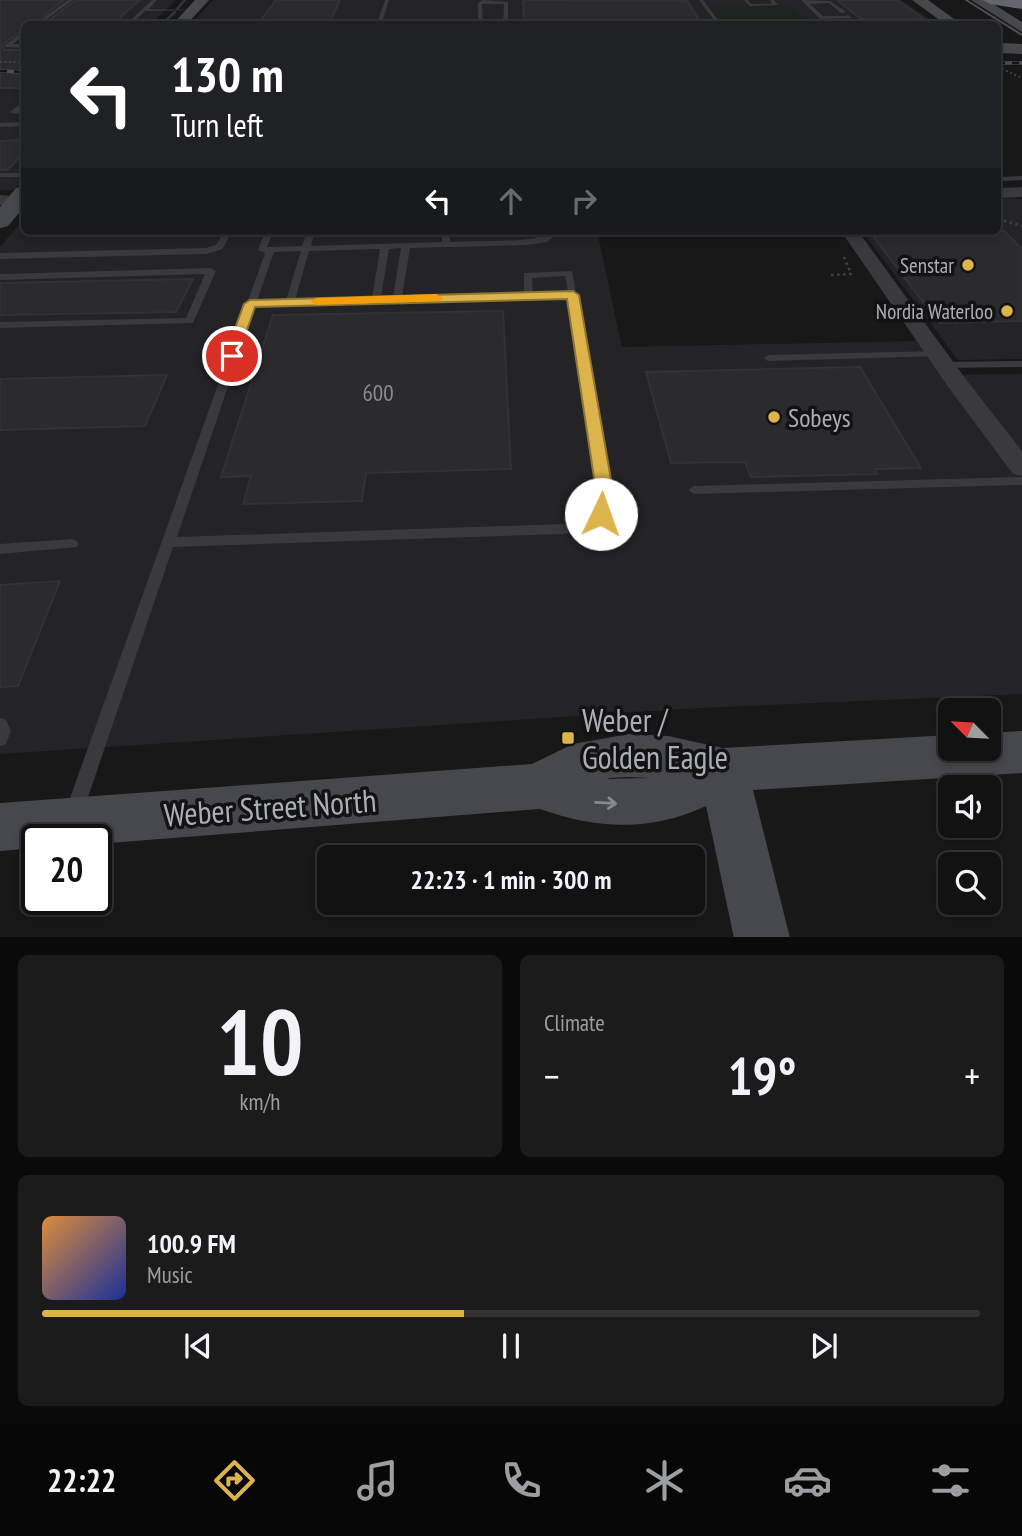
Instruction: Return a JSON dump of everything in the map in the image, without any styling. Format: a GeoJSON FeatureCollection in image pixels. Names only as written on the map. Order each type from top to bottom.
{"type":"FeatureCollection","features":[{"type":"Feature","properties":{"kind":"highway"},"geometry":{"type":"LineString","coordinates":[[990,0],[1022,4]]}},
{"type":"Feature","properties":{"kind":"main road"},"geometry":{"type":"LineString","coordinates":[[919,0],[950,21]]}},
{"type":"Feature","properties":{"kind":"main road"},"geometry":{"type":"LineString","coordinates":[[973,3],[993,21]]}},
{"type":"Feature","properties":{"kind":"main road"},"geometry":{"type":"LineString","coordinates":[[973,3],[1022,27]]}},
{"type":"Feature","properties":{"kind":"main road"},"geometry":{"type":"LineString","coordinates":[[183,21],[198,5]]}},
{"type":"Feature","properties":{"kind":"main road"},"geometry":{"type":"LineString","coordinates":[[1001,27],[1022,40]]}},
{"type":"Feature","properties":{"kind":"main road"},"geometry":{"type":"LineString","coordinates":[[1001,48],[1022,49]]}},
{"type":"Feature","properties":{"kind":"main road"},"geometry":{"type":"LineString","coordinates":[[0,220],[17,199]]}},
{"type":"Feature","properties":{"kind":"main road"},"geometry":{"type":"LineString","coordinates":[[762,937],[723,770],[1022,752]]}},
{"type":"Feature","properties":{"kind":"main road","name":"Weber Street North"},"geometry":{"type":"LineString","coordinates":[[0,827],[540,786],[593,802],[618,803],[665,799],[684,794],[723,770]]}},
{"type":"Feature","properties":{"kind":"street"},"geometry":{"type":"LineString","coordinates":[[1001,193],[1022,192]]}},
{"type":"Feature","properties":{"kind":"street"},"geometry":{"type":"LineString","coordinates":[[852,235],[1022,468]]}},
{"type":"Feature","properties":{"kind":"lane"},"geometry":{"type":"LineString","coordinates":[[41,21],[71,0]]}},
{"type":"Feature","properties":{"kind":"lane"},"geometry":{"type":"LineString","coordinates":[[132,21],[155,0]]}},
{"type":"Feature","properties":{"kind":"lane"},"geometry":{"type":"LineString","coordinates":[[380,19],[387,0]]}},
{"type":"Feature","properties":{"kind":"lane"},"geometry":{"type":"LineString","coordinates":[[480,3],[487,0]]}},
{"type":"Feature","properties":{"kind":"lane"},"geometry":{"type":"LineString","coordinates":[[701,0],[717,21]]}},
{"type":"Feature","properties":{"kind":"lane"},"geometry":{"type":"LineString","coordinates":[[746,0],[750,5],[776,5],[772,0]]}},
{"type":"Feature","properties":{"kind":"lane"},"geometry":{"type":"LineString","coordinates":[[804,1],[830,2],[850,18],[822,18],[804,1]]}},
{"type":"Feature","properties":{"kind":"lane"},"geometry":{"type":"LineString","coordinates":[[480,3],[480,21]]}},
{"type":"Feature","properties":{"kind":"lane"},"geometry":{"type":"LineString","coordinates":[[480,3],[506,3],[506,21]]}},
{"type":"Feature","properties":{"kind":"lane"},"geometry":{"type":"LineString","coordinates":[[144,10],[198,5]]}},
{"type":"Feature","properties":{"kind":"lane"},"geometry":{"type":"LineString","coordinates":[[21,35],[7,46],[21,46]]}},
{"type":"Feature","properties":{"kind":"lane"},"geometry":{"type":"LineString","coordinates":[[21,105],[13,112],[21,112]]}},
{"type":"Feature","properties":{"kind":"lane"},"geometry":{"type":"LineString","coordinates":[[0,125],[21,124]]}},
{"type":"Feature","properties":{"kind":"lane"},"geometry":{"type":"LineString","coordinates":[[0,175],[21,175]]}},
{"type":"Feature","properties":{"kind":"lane"},"geometry":{"type":"LineString","coordinates":[[1001,179],[1022,178]]}},
{"type":"Feature","properties":{"kind":"lane"},"geometry":{"type":"LineString","coordinates":[[0,256],[207,251],[219,247],[226,235]]}},
{"type":"Feature","properties":{"kind":"lane"},"geometry":{"type":"LineString","coordinates":[[267,235],[261,250],[527,242],[544,240],[551,235]]}},
{"type":"Feature","properties":{"kind":"lane"},"geometry":{"type":"LineString","coordinates":[[290,302],[310,235]]}},
{"type":"Feature","properties":{"kind":"lane"},"geometry":{"type":"LineString","coordinates":[[446,235],[446,246]]}},
{"type":"Feature","properties":{"kind":"lane"},"geometry":{"type":"LineString","coordinates":[[376,300],[385,247]]}},
{"type":"Feature","properties":{"kind":"lane"},"geometry":{"type":"LineString","coordinates":[[397,299],[406,247]]}},
{"type":"Feature","properties":{"kind":"lane"},"geometry":{"type":"LineString","coordinates":[[70,822],[270,250]]}},
{"type":"Feature","properties":{"kind":"lane"},"geometry":{"type":"LineString","coordinates":[[0,276],[211,271],[190,321],[0,325]]}},
{"type":"Feature","properties":{"kind":"lane"},"geometry":{"type":"LineString","coordinates":[[167,542],[564,529],[588,525],[601,514],[605,491],[569,273],[527,275],[529,296]]}},
{"type":"Feature","properties":{"kind":"lane"},"geometry":{"type":"LineString","coordinates":[[250,304],[573,295]]}},
{"type":"Feature","properties":{"kind":"lane"},"geometry":{"type":"LineString","coordinates":[[768,358],[941,359],[1022,363]]}},
{"type":"Feature","properties":{"kind":"lane"},"geometry":{"type":"LineString","coordinates":[[694,490],[1022,481]]}},
{"type":"Feature","properties":{"kind":"lane"},"geometry":{"type":"LineString","coordinates":[[0,549],[72,544]]}},
{"type":"Feature","properties":{"kind":"lane"},"geometry":{"type":"LineString","coordinates":[[0,725],[3,731],[0,738]]}},
{"type":"Feature","properties":{"kind":"path"},"geometry":{"type":"LineString","coordinates":[[0,62],[21,62]]}},
{"type":"Feature","properties":{"kind":"path"},"geometry":{"type":"LineString","coordinates":[[1001,68],[1022,78]]}},
{"type":"Feature","properties":{"kind":"path"},"geometry":{"type":"LineString","coordinates":[[1001,220],[1022,226]]}},
{"type":"Feature","properties":{"kind":"path"},"geometry":{"type":"LineString","coordinates":[[831,275],[852,274],[843,254]]}},
{"type":"Feature","properties":{"kind":"shaded area"},"geometry":{"type":"Polygon","coordinates":[[[0,0],[176,0],[154,21],[21,21],[21,53],[0,53],[0,0]]]}},
{"type":"Feature","properties":{"kind":"shaded area"},"geometry":{"type":"Polygon","coordinates":[[[213,0],[901,0],[932,21],[194,21],[213,0]]]}},
{"type":"Feature","properties":{"kind":"shaded area"},"geometry":{"type":"Polygon","coordinates":[[[708,6],[789,6],[807,21],[719,21],[708,6]]]}},
{"type":"Feature","properties":{"kind":"shaded area"},"geometry":{"type":"Polygon","coordinates":[[[0,71],[21,71],[21,182],[14,190],[0,190],[0,71]]]}},
{"type":"Feature","properties":{"kind":"shaded area"},"geometry":{"type":"Polygon","coordinates":[[[1001,198],[1022,199],[1022,359],[958,360],[865,235],[1001,235],[1001,198]]]}},
{"type":"Feature","properties":{"kind":"shaded area"},"geometry":{"type":"Polygon","coordinates":[[[21,222],[21,235],[598,235],[622,347],[918,341],[942,375],[1022,374],[1022,694],[700,708],[0,754],[0,247],[21,222]]]}},
{"type":"Feature","properties":{"kind":"building"},"geometry":{"type":"Polygon","coordinates":[[[0,0],[64,0],[37,21],[21,21],[21,31],[2,45],[5,50],[21,50],[21,88],[0,88],[0,0]]]}},
{"type":"Feature","properties":{"kind":"building"},"geometry":{"type":"Polygon","coordinates":[[[76,0],[140,0],[116,21],[48,21],[76,0]]]}},
{"type":"Feature","properties":{"kind":"building"},"geometry":{"type":"Polygon","coordinates":[[[276,0],[340,0],[331,20],[261,20],[276,0]]]}},
{"type":"Feature","properties":{"kind":"building"},"geometry":{"type":"Polygon","coordinates":[[[523,0],[687,1],[700,21],[524,21],[523,0]]]}},
{"type":"Feature","properties":{"kind":"building"},"geometry":{"type":"Polygon","coordinates":[[[837,0],[897,0],[924,19],[861,19],[837,0]]]}},
{"type":"Feature","properties":{"kind":"building"},"geometry":{"type":"Polygon","coordinates":[[[21,140],[21,156],[7,170],[0,170],[0,141],[21,140]]]}},
{"type":"Feature","properties":{"kind":"building"},"geometry":{"type":"Polygon","coordinates":[[[1001,231],[1004,231],[1022,249],[1022,321],[939,323],[872,235],[1001,235],[1001,231]]]}},
{"type":"Feature","properties":{"kind":"building"},"geometry":{"type":"Polygon","coordinates":[[[193,279],[176,312],[0,315],[0,283],[193,279]]]}},
{"type":"Feature","properties":{"kind":"building"},"geometry":{"type":"Polygon","coordinates":[[[503,311],[511,469],[366,473],[362,501],[243,504],[251,476],[221,477],[273,315],[503,311]]]}},
{"type":"Feature","properties":{"kind":"building","name":"Sobeys"},"geometry":{"type":"Polygon","coordinates":[[[860,367],[921,468],[875,469],[877,474],[751,477],[745,462],[671,463],[646,372],[860,367]]]}},
{"type":"Feature","properties":{"kind":"building"},"geometry":{"type":"Polygon","coordinates":[[[167,375],[145,426],[0,430],[0,379],[167,375]]]}},
{"type":"Feature","properties":{"kind":"building"},"geometry":{"type":"Polygon","coordinates":[[[60,581],[18,686],[0,687],[0,585],[60,581]]]}},
{"type":"Feature","properties":{"kind":"waterway"},"geometry":{"type":"LineString","coordinates":[[177,9],[185,0]]}},
{"type":"Feature","properties":{"kind":"waterway"},"geometry":{"type":"LineString","coordinates":[[165,21],[175,12]]}},
{"type":"Feature","properties":{"kind":"waterway"},"geometry":{"type":"LineString","coordinates":[[0,58],[21,58]]}},
{"type":"Feature","properties":{"kind":"tram line"},"geometry":{"type":"LineString","coordinates":[[966,0],[1000,21]]}},
{"type":"Feature","properties":{"kind":"tram line"},"geometry":{"type":"LineString","coordinates":[[1001,22],[1022,35]]}},
{"type":"Feature","properties":{"kind":"railway"},"geometry":{"type":"LineString","coordinates":[[1001,63],[1022,63]]}},
{"type":"Feature","properties":{"kind":"railway"},"geometry":{"type":"LineString","coordinates":[[0,71],[21,72]]}},
{"type":"Feature","properties":{"kind":"slow traffic"},"geometry":{"type":"LineString","coordinates":[[316,301],[436,298]]}},
{"type":"Feature","properties":{"kind":"place","name":"Senstar"},"geometry":{"type":"Point","coordinates":[968,265]}},
{"type":"Feature","properties":{"kind":"place","name":"Nordia Waterloo"},"geometry":{"type":"Point","coordinates":[1007,311]}},
{"type":"Feature","properties":{"kind":"place","name":"Sobeys"},"geometry":{"type":"Point","coordinates":[774,417]}},
{"type":"Feature","properties":{"kind":"place","name":"Weber / Golden Eagle"},"geometry":{"type":"Point","coordinates":[568,738]}},
{"type":"Feature","properties":{"kind":"route"},"geometry":{"type":"LineString","coordinates":[[232,356],[250,304],[573,295],[605,491],[601,514]]}}]}
